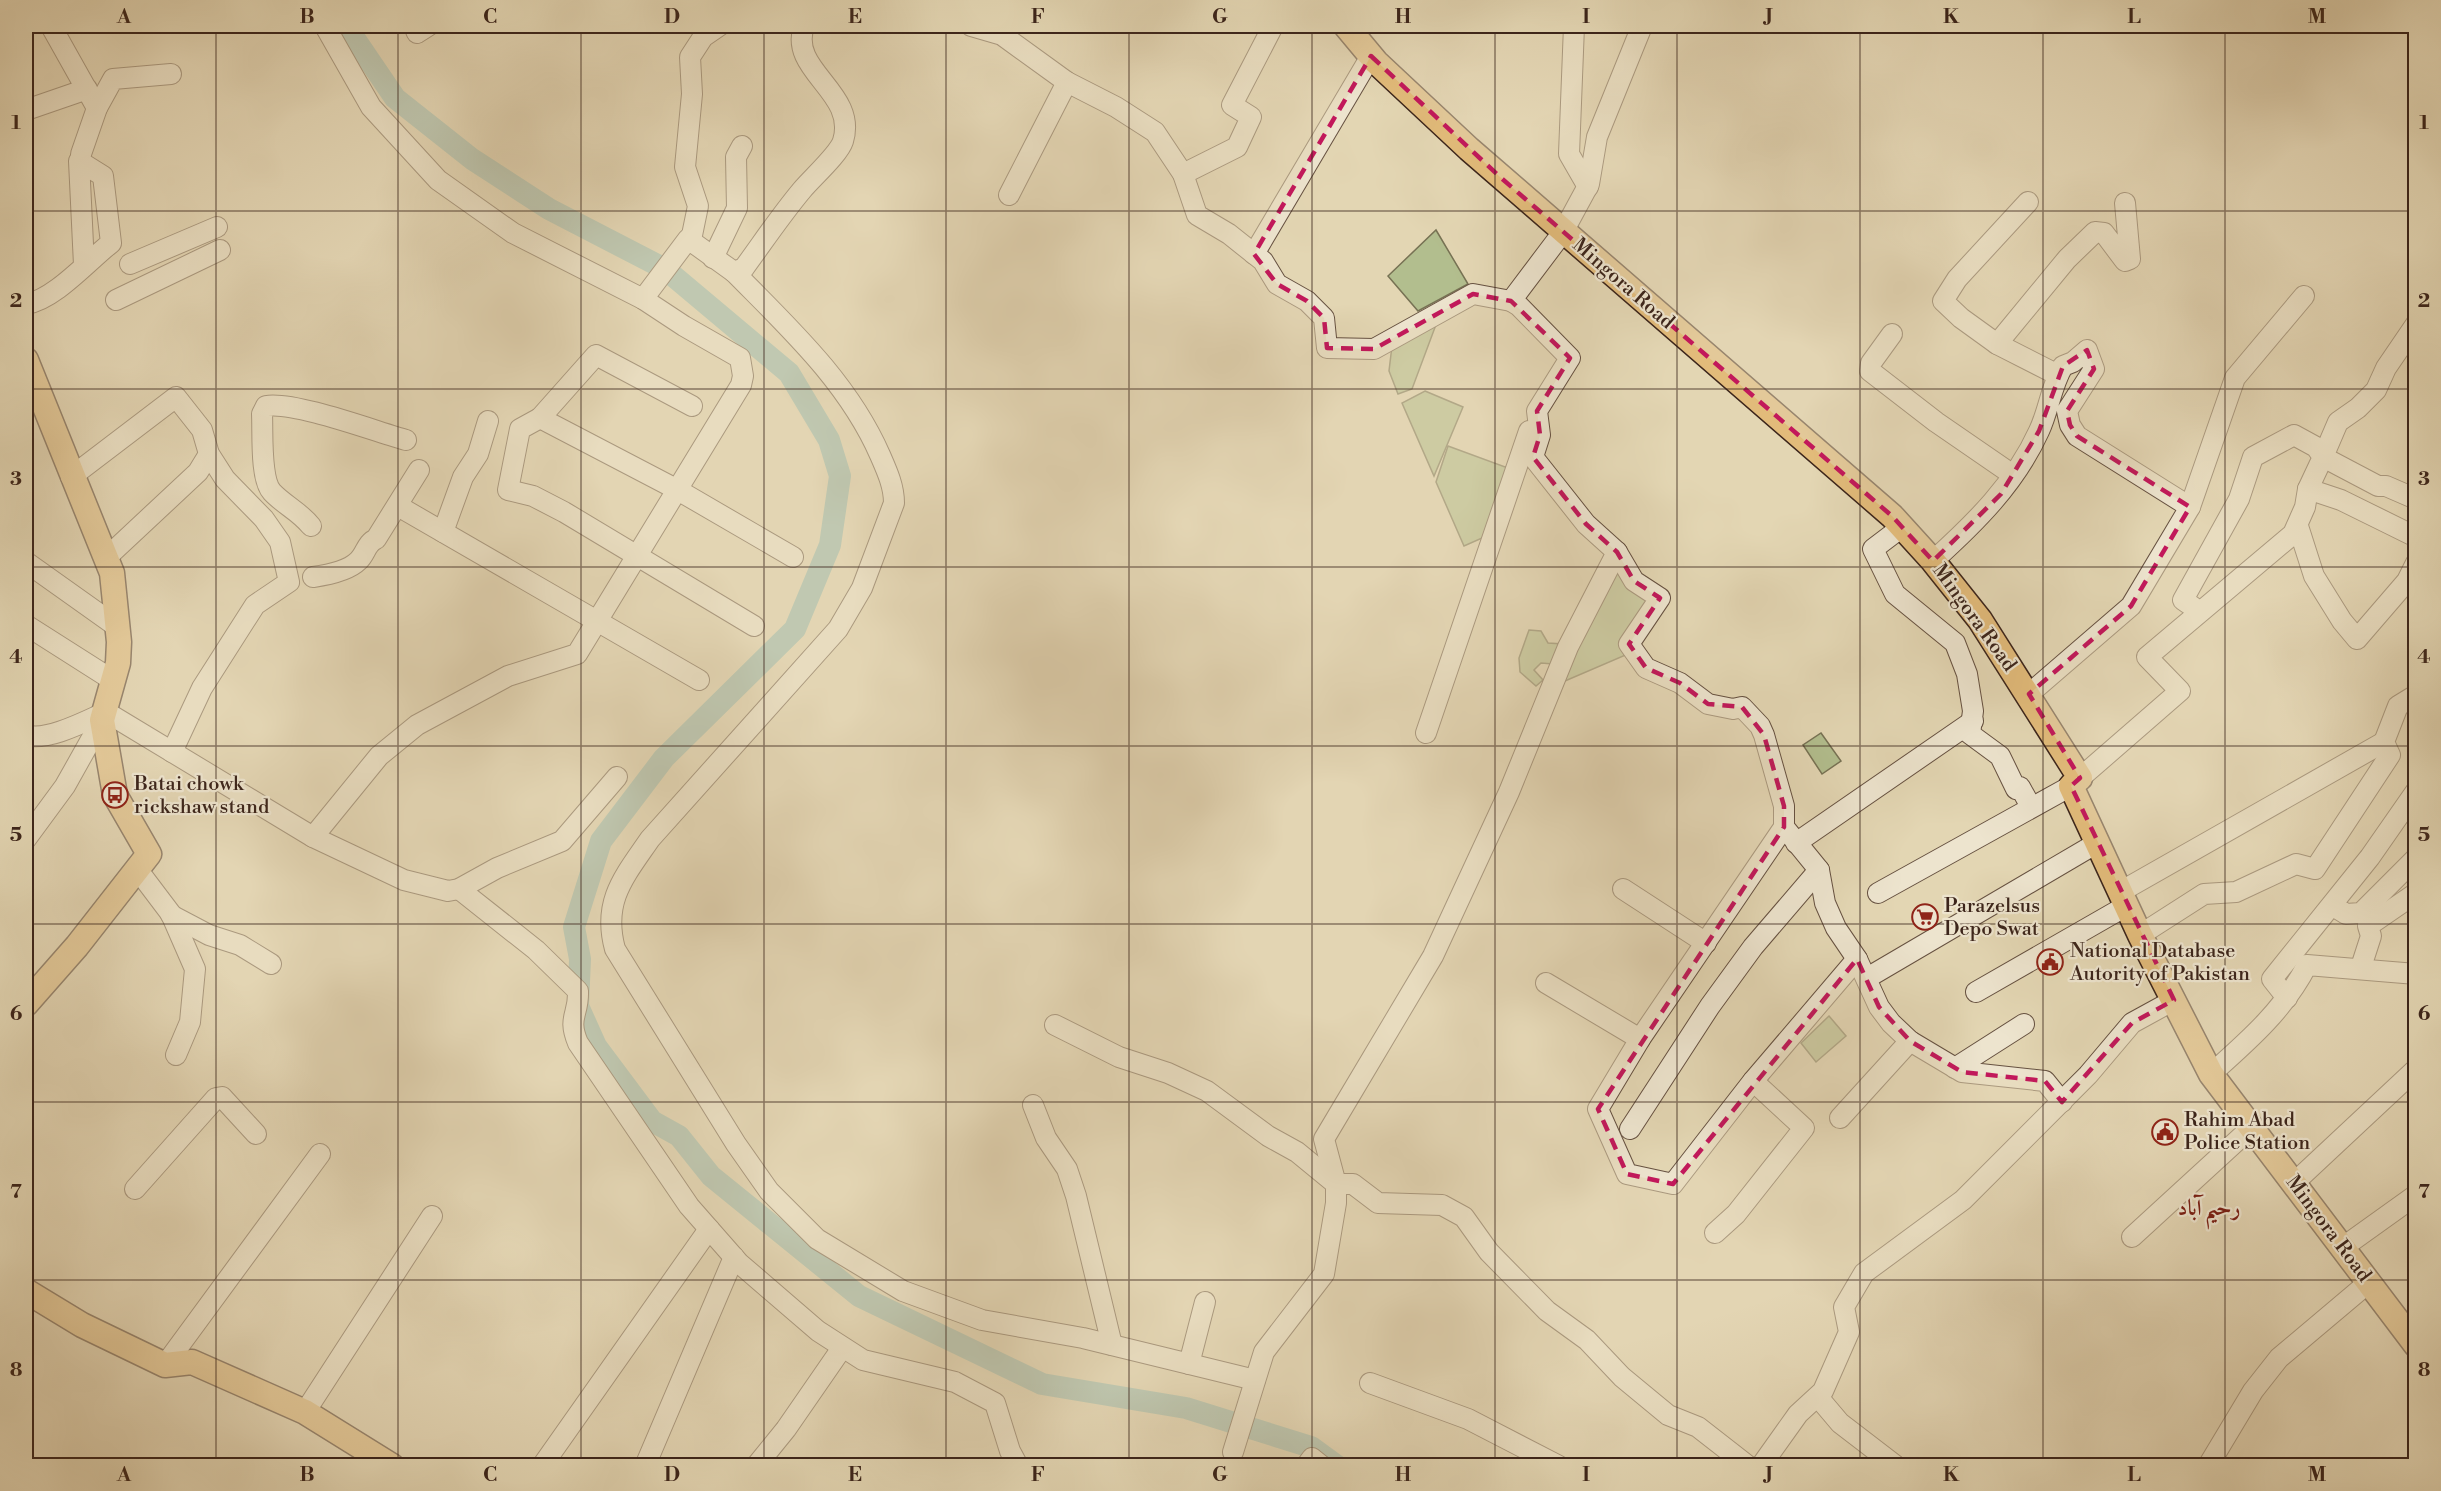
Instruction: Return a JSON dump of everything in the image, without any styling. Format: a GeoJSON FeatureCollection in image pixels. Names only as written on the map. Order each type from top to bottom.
{"type":"FeatureCollection","features":[{"type":"Feature","properties":{"kind":"main road","name":"Mingora Road"},"geometry":{"type":"LineString","coordinates":[[1346,26],[1371,56],[1468,149],[1902,527],[1933,561],[1980,620],[2029,694],[2075,782],[2097,843],[2140,935],[2211,1074],[2415,1345]]}},
{"type":"Feature","properties":{"kind":"main road"},"geometry":{"type":"LineString","coordinates":[[26,360],[43,398],[48,420],[71,477],[106,558],[113,585],[119,642],[114,681],[104,716],[115,795],[149,854],[77,946],[26,1004]]}},
{"type":"Feature","properties":{"kind":"main road"},"geometry":{"type":"LineString","coordinates":[[26,1291],[82,1325],[165,1365],[192,1362],[305,1412],[392,1466]]}},
{"type":"Feature","properties":{"kind":"street"},"geometry":{"type":"LineString","coordinates":[[51,26],[97,108]]}},
{"type":"Feature","properties":{"kind":"street"},"geometry":{"type":"LineString","coordinates":[[313,837],[379,756],[417,725],[508,676],[549,662],[571,658],[577,654],[741,385],[743,376],[740,357],[684,326],[647,296],[513,233],[438,180],[371,107],[325,26]]}},
{"type":"Feature","properties":{"kind":"street"},"geometry":{"type":"LineString","coordinates":[[414,26],[417,33],[428,26]]}},
{"type":"Feature","properties":{"kind":"street"},"geometry":{"type":"LineString","coordinates":[[647,296],[687,243],[698,206],[686,167],[692,94],[690,57],[703,37],[719,26]]}},
{"type":"Feature","properties":{"kind":"street"},"geometry":{"type":"LineString","coordinates":[[734,272],[744,268],[801,191],[843,143],[846,124],[840,104],[827,84],[807,62],[800,37],[804,26]]}},
{"type":"Feature","properties":{"kind":"street"},"geometry":{"type":"LineString","coordinates":[[971,26],[1002,35],[1067,82],[1116,107],[1155,132],[1183,174],[1197,215],[1229,234],[1263,261],[1277,284],[1307,301],[1324,318],[1327,348],[1374,349],[1473,294],[1511,302],[1570,358],[1538,411],[1522,448],[1426,733]]}},
{"type":"Feature","properties":{"kind":"street"},"geometry":{"type":"LineString","coordinates":[[1183,174],[1237,147],[1251,117],[1232,105],[1273,26]]}},
{"type":"Feature","properties":{"kind":"street"},"geometry":{"type":"LineString","coordinates":[[1574,26],[1569,154],[1588,187]]}},
{"type":"Feature","properties":{"kind":"street"},"geometry":{"type":"LineString","coordinates":[[1511,302],[1563,231],[1588,187],[1597,137],[1642,26]]}},
{"type":"Feature","properties":{"kind":"street"},"geometry":{"type":"LineString","coordinates":[[1254,254],[1371,56]]}},
{"type":"Feature","properties":{"kind":"street"},"geometry":{"type":"LineString","coordinates":[[81,154],[97,108],[113,78],[171,74]]}},
{"type":"Feature","properties":{"kind":"street"},"geometry":{"type":"LineString","coordinates":[[1009,195],[1067,82]]}},
{"type":"Feature","properties":{"kind":"street"},"geometry":{"type":"LineString","coordinates":[[26,110],[87,89]]}},
{"type":"Feature","properties":{"kind":"street"},"geometry":{"type":"LineString","coordinates":[[713,258],[737,208],[736,157],[742,146]]}},
{"type":"Feature","properties":{"kind":"street"},"geometry":{"type":"LineString","coordinates":[[2028,202],[1979,258],[1957,279],[1942,301],[1960,318],[1997,344],[2058,375]]}},
{"type":"Feature","properties":{"kind":"street"},"geometry":{"type":"LineString","coordinates":[[1997,344],[2067,259],[2095,232],[2104,233],[2125,261],[2130,259],[2125,203]]}},
{"type":"Feature","properties":{"kind":"street"},"geometry":{"type":"LineString","coordinates":[[130,264],[218,227]]}},
{"type":"Feature","properties":{"kind":"street"},"geometry":{"type":"LineString","coordinates":[[687,243],[734,272],[821,363],[866,422],[894,490],[894,503],[862,588],[838,629],[650,839],[627,873],[610,910],[610,932],[615,949],[736,1144],[769,1191],[817,1239],[864,1270],[903,1291],[982,1320],[1112,1345],[1189,1364],[1254,1385]]}},
{"type":"Feature","properties":{"kind":"street"},"geometry":{"type":"LineString","coordinates":[[116,300],[220,250]]}},
{"type":"Feature","properties":{"kind":"street"},"geometry":{"type":"LineString","coordinates":[[26,304],[36,303],[84,265]]}},
{"type":"Feature","properties":{"kind":"street"},"geometry":{"type":"LineString","coordinates":[[2029,694],[2131,606],[2190,507],[2235,378],[2304,296]]}},
{"type":"Feature","properties":{"kind":"street"},"geometry":{"type":"LineString","coordinates":[[1878,893],[2075,782],[2180,691],[2147,657],[2293,534],[2305,507],[2308,489],[2338,422],[2358,408],[2376,390],[2386,368],[2415,324]]}},
{"type":"Feature","properties":{"kind":"street"},"geometry":{"type":"LineString","coordinates":[[1892,334],[1871,363],[1870,371],[1936,422],[2013,475]]}},
{"type":"Feature","properties":{"kind":"street"},"geometry":{"type":"LineString","coordinates":[[1933,561],[2001,494],[2039,431],[2063,366],[2073,362],[2087,350],[2094,369],[2067,411],[2070,425],[2077,436],[2190,507]]}},
{"type":"Feature","properties":{"kind":"street"},"geometry":{"type":"LineString","coordinates":[[692,406],[596,355],[540,417],[520,429],[508,490],[543,501],[754,626]]}},
{"type":"Feature","properties":{"kind":"street"},"geometry":{"type":"LineString","coordinates":[[71,477],[176,397],[202,430],[209,454],[225,479],[264,519],[280,542],[289,582],[255,605],[202,688],[172,752]]}},
{"type":"Feature","properties":{"kind":"street"},"geometry":{"type":"LineString","coordinates":[[311,526],[299,511],[271,491],[265,476],[262,414],[266,406],[275,404],[298,408],[406,440]]}},
{"type":"Feature","properties":{"kind":"street"},"geometry":{"type":"LineString","coordinates":[[1538,411],[1540,435],[1533,457],[1586,524],[1617,552],[1634,581],[1660,598],[1629,644],[1646,668],[1680,683],[1708,704],[1733,709],[1742,707],[1760,726],[1784,806],[1784,827],[1640,1039],[1598,1109],[1627,1174],[1673,1184],[1753,1081],[1857,959]]}},
{"type":"Feature","properties":{"kind":"street"},"geometry":{"type":"LineString","coordinates":[[540,417],[676,489],[793,557]]}},
{"type":"Feature","properties":{"kind":"street"},"geometry":{"type":"LineString","coordinates":[[443,532],[463,477],[478,454],[488,421]]}},
{"type":"Feature","properties":{"kind":"street"},"geometry":{"type":"LineString","coordinates":[[2199,611],[2183,600],[2239,499],[2253,457],[2294,435],[2316,447],[2323,457],[2378,486],[2386,486],[2415,499]]}},
{"type":"Feature","properties":{"kind":"street"},"geometry":{"type":"LineString","coordinates":[[106,558],[198,472],[209,454]]}},
{"type":"Feature","properties":{"kind":"street"},"geometry":{"type":"LineString","coordinates":[[313,578],[349,567],[358,561],[398,506],[419,470]]}},
{"type":"Feature","properties":{"kind":"street"},"geometry":{"type":"LineString","coordinates":[[2308,489],[2341,500],[2415,537]]}},
{"type":"Feature","properties":{"kind":"street"},"geometry":{"type":"LineString","coordinates":[[398,506],[699,680]]}},
{"type":"Feature","properties":{"kind":"street"},"geometry":{"type":"LineString","coordinates":[[2298,526],[2314,576],[2336,612],[2357,639],[2407,581],[2415,563]]}},
{"type":"Feature","properties":{"kind":"street"},"geometry":{"type":"LineString","coordinates":[[1902,527],[1874,549],[1895,594],[1955,643],[1967,674],[1973,720],[1970,734],[2000,756],[2016,789],[2020,787],[2031,807]]}},
{"type":"Feature","properties":{"kind":"street"},"geometry":{"type":"LineString","coordinates":[[1232,1457],[1264,1352],[1324,1274],[1336,1203],[1336,1184],[1324,1139],[1433,956],[1509,792],[1568,647],[1617,552]]}},
{"type":"Feature","properties":{"kind":"street"},"geometry":{"type":"LineString","coordinates":[[26,562],[116,626]]}},
{"type":"Feature","properties":{"kind":"street"},"geometry":{"type":"LineString","coordinates":[[26,626],[114,681]]}},
{"type":"Feature","properties":{"kind":"street"},"geometry":{"type":"LineString","coordinates":[[1976,992],[2123,899],[2384,742],[2398,706],[2415,695]]}},
{"type":"Feature","properties":{"kind":"street"},"geometry":{"type":"LineString","coordinates":[[26,839],[65,786],[104,716]]}},
{"type":"Feature","properties":{"kind":"street"},"geometry":{"type":"LineString","coordinates":[[26,735],[33,738],[104,716],[172,752],[313,837],[404,880],[437,889],[459,889],[497,868],[561,841],[616,777]]}},
{"type":"Feature","properties":{"kind":"street"},"geometry":{"type":"LineString","coordinates":[[1796,843],[1973,720]]}},
{"type":"Feature","properties":{"kind":"street"},"geometry":{"type":"LineString","coordinates":[[2140,935],[2205,894],[2236,892],[2296,864],[2315,868],[2390,755],[2384,742]]}},
{"type":"Feature","properties":{"kind":"street"},"geometry":{"type":"LineString","coordinates":[[2287,998],[2272,979],[2333,906],[2415,791]]}},
{"type":"Feature","properties":{"kind":"street"},"geometry":{"type":"LineString","coordinates":[[1784,827],[1820,870],[1825,903],[1867,978],[1879,1007],[1891,1023],[1911,1041],[1962,1072],[2044,1081],[2062,1102]]}},
{"type":"Feature","properties":{"kind":"street"},"geometry":{"type":"LineString","coordinates":[[1867,978],[2097,843]]}},
{"type":"Feature","properties":{"kind":"street"},"geometry":{"type":"LineString","coordinates":[[2333,906],[2346,915],[2361,913],[2415,858]]}},
{"type":"Feature","properties":{"kind":"street"},"geometry":{"type":"LineString","coordinates":[[137,869],[171,915],[195,969],[190,1022],[176,1055]]}},
{"type":"Feature","properties":{"kind":"street"},"geometry":{"type":"LineString","coordinates":[[1630,1129],[1710,1006],[1753,948],[1820,870]]}},
{"type":"Feature","properties":{"kind":"street"},"geometry":{"type":"LineString","coordinates":[[459,889],[536,950],[578,991],[578,1006],[572,1018],[572,1029],[578,1042],[689,1206],[734,1257],[818,1331],[863,1360],[955,1382],[995,1402],[1010,1451],[1018,1466]]}},
{"type":"Feature","properties":{"kind":"street"},"geometry":{"type":"LineString","coordinates":[[1623,889],[1706,943]]}},
{"type":"Feature","properties":{"kind":"street"},"geometry":{"type":"LineString","coordinates":[[2361,968],[2372,936],[2368,926],[2415,893]]}},
{"type":"Feature","properties":{"kind":"street"},"geometry":{"type":"LineString","coordinates":[[171,915],[208,935],[240,945],[271,964]]}},
{"type":"Feature","properties":{"kind":"street"},"geometry":{"type":"LineString","coordinates":[[2211,1074],[2257,1034],[2287,998],[2307,965],[2415,974]]}},
{"type":"Feature","properties":{"kind":"street"},"geometry":{"type":"LineString","coordinates":[[1546,983],[1640,1039]]}},
{"type":"Feature","properties":{"kind":"street"},"geometry":{"type":"LineString","coordinates":[[1761,1466],[1797,1414],[1818,1397],[1849,1332],[1844,1307],[1864,1273],[1915,1238],[1963,1200],[2062,1102],[2132,1023],[2174,1000]]}},
{"type":"Feature","properties":{"kind":"street"},"geometry":{"type":"LineString","coordinates":[[1955,1068],[2024,1024]]}},
{"type":"Feature","properties":{"kind":"street"},"geometry":{"type":"LineString","coordinates":[[1055,1025],[1119,1057],[1168,1073],[1207,1091],[1268,1136],[1297,1152],[1336,1184],[1353,1184],[1378,1203],[1442,1205],[1464,1217],[1489,1252],[1546,1311],[1587,1340],[1622,1377],[1668,1415],[1698,1427],[1748,1466]]}},
{"type":"Feature","properties":{"kind":"street"},"geometry":{"type":"LineString","coordinates":[[1840,1118],[1911,1041]]}},
{"type":"Feature","properties":{"kind":"street"},"geometry":{"type":"LineString","coordinates":[[2294,1183],[2415,1069]]}},
{"type":"Feature","properties":{"kind":"street"},"geometry":{"type":"LineString","coordinates":[[1715,1233],[1736,1214],[1804,1128],[1753,1081]]}},
{"type":"Feature","properties":{"kind":"street"},"geometry":{"type":"LineString","coordinates":[[135,1189],[216,1098],[222,1097],[256,1134]]}},
{"type":"Feature","properties":{"kind":"street"},"geometry":{"type":"LineString","coordinates":[[1033,1105],[1046,1138],[1067,1169],[1076,1196],[1112,1345]]}},
{"type":"Feature","properties":{"kind":"street"},"geometry":{"type":"LineString","coordinates":[[2132,1237],[2252,1127]]}},
{"type":"Feature","properties":{"kind":"street"},"geometry":{"type":"LineString","coordinates":[[165,1365],[320,1154]]}},
{"type":"Feature","properties":{"kind":"street"},"geometry":{"type":"LineString","coordinates":[[2342,1248],[2415,1195]]}},
{"type":"Feature","properties":{"kind":"street"},"geometry":{"type":"LineString","coordinates":[[305,1412],[432,1216]]}},
{"type":"Feature","properties":{"kind":"street"},"geometry":{"type":"LineString","coordinates":[[542,1466],[709,1229]]}},
{"type":"Feature","properties":{"kind":"street"},"geometry":{"type":"LineString","coordinates":[[645,1466],[734,1257]]}},
{"type":"Feature","properties":{"kind":"street"},"geometry":{"type":"LineString","coordinates":[[2208,1466],[2253,1391],[2279,1358],[2368,1283]]}},
{"type":"Feature","properties":{"kind":"street"},"geometry":{"type":"LineString","coordinates":[[1189,1364],[1205,1302]]}},
{"type":"Feature","properties":{"kind":"street"},"geometry":{"type":"LineString","coordinates":[[756,1466],[786,1429],[842,1348]]}},
{"type":"Feature","properties":{"kind":"street"},"geometry":{"type":"LineString","coordinates":[[1370,1383],[1468,1419],[1559,1466]]}},
{"type":"Feature","properties":{"kind":"street"},"geometry":{"type":"LineString","coordinates":[[1818,1397],[1840,1423],[1896,1466]]}},
{"type":"Feature","properties":{"kind":"street"},"geometry":{"type":"LineString","coordinates":[[1306,1466],[1312,1458],[1322,1466]]}},
{"type":"Feature","properties":{"kind":"highlighted area"},"geometry":{"type":"Polygon","coordinates":[[[1371,56],[1500,177],[1892,516],[1933,561],[2001,494],[2039,431],[2063,366],[2087,350],[2094,369],[2067,411],[2070,425],[2077,436],[2190,507],[2131,606],[2029,694],[2080,778],[2071,786],[2174,1000],[2132,1023],[2062,1102],[2045,1081],[1962,1072],[1910,1041],[1879,1007],[1857,959],[1673,1184],[1627,1174],[1598,1109],[1784,827],[1784,806],[1764,735],[1742,707],[1708,704],[1680,683],[1646,668],[1629,644],[1660,598],[1634,581],[1617,552],[1586,524],[1533,457],[1540,435],[1537,411],[1570,358],[1511,301],[1473,294],[1374,349],[1327,348],[1324,318],[1307,301],[1277,284],[1254,254],[1371,56]]]}},
{"type":"Feature","properties":{"kind":"green space"},"geometry":{"type":"Polygon","coordinates":[[[1436,230],[1468,284],[1418,311],[1388,276],[1436,230]]]}},
{"type":"Feature","properties":{"kind":"green space"},"geometry":{"type":"Polygon","coordinates":[[[1437,322],[1412,389],[1398,394],[1389,371],[1392,346],[1437,322]]]}},
{"type":"Feature","properties":{"kind":"green space"},"geometry":{"type":"Polygon","coordinates":[[[1425,391],[1463,407],[1434,476],[1402,403],[1425,391]]]}},
{"type":"Feature","properties":{"kind":"green space"},"geometry":{"type":"Polygon","coordinates":[[[1448,446],[1505,467],[1512,464],[1489,535],[1464,546],[1436,482],[1448,446]]]}},
{"type":"Feature","properties":{"kind":"green space"},"geometry":{"type":"Polygon","coordinates":[[[1616,560],[1651,598],[1628,654],[1558,684],[1616,560]]]}},
{"type":"Feature","properties":{"kind":"green space"},"geometry":{"type":"Polygon","coordinates":[[[1529,630],[1541,631],[1548,643],[1563,644],[1553,664],[1541,663],[1534,670],[1543,680],[1536,686],[1520,672],[1519,658],[1529,630]]]}},
{"type":"Feature","properties":{"kind":"green space"},"geometry":{"type":"Polygon","coordinates":[[[1821,733],[1841,761],[1822,774],[1803,745],[1821,733]]]}},
{"type":"Feature","properties":{"kind":"green space"},"geometry":{"type":"Polygon","coordinates":[[[1829,1016],[1846,1036],[1816,1062],[1801,1043],[1829,1016]]]}},
{"type":"Feature","properties":{"kind":"waterway"},"geometry":{"type":"LineString","coordinates":[[346,26],[395,98],[472,159],[549,209],[665,269],[789,373],[829,440],[840,476],[830,545],[795,629],[664,758],[601,841],[574,927],[580,959],[578,1006],[596,1046],[652,1121],[679,1136],[711,1176],[859,1296],[1042,1384],[1186,1408],[1311,1447],[1337,1466]]}},
{"type":"Feature","properties":{"kind":"place","name":"Batai chowk rickshaw stand"},"geometry":{"type":"Point","coordinates":[115,795]}},
{"type":"Feature","properties":{"kind":"place","name":"Parazelsus Depo Swat"},"geometry":{"type":"Point","coordinates":[1925,917]}},
{"type":"Feature","properties":{"kind":"place","name":"National Database Autority of Pakistan"},"geometry":{"type":"Point","coordinates":[2050,962]}},
{"type":"Feature","properties":{"kind":"place","name":"Rahim Abad Police Station"},"geometry":{"type":"Point","coordinates":[2165,1132]}},
{"type":"Feature","properties":{"kind":"district","name":"رحیم آباد"},"geometry":{"type":"Point","coordinates":[2209,1208]}}]}
